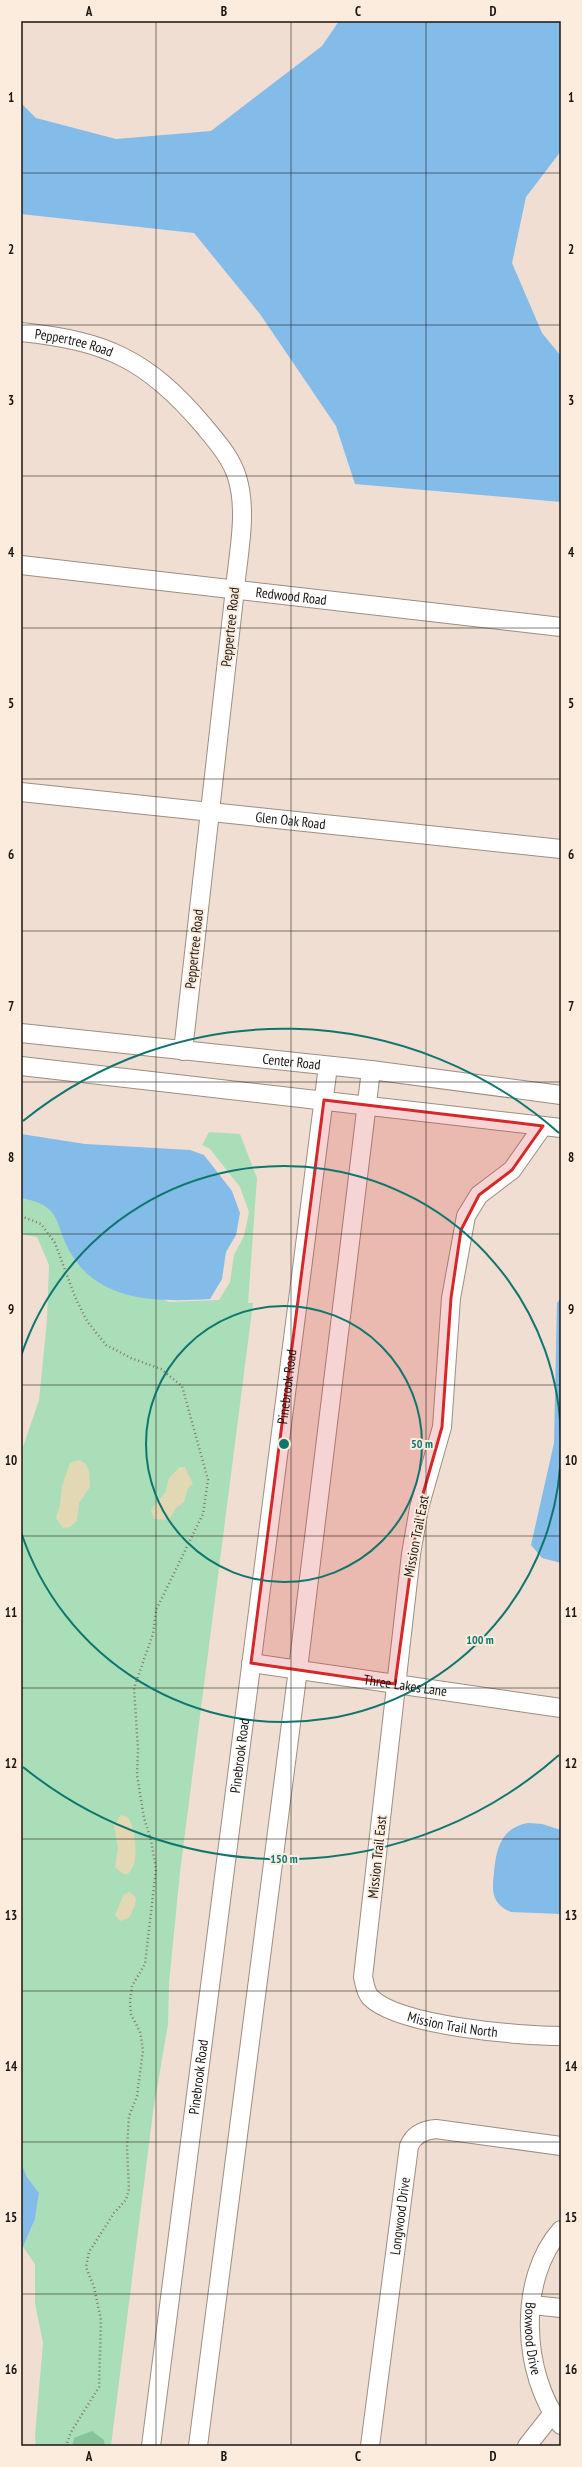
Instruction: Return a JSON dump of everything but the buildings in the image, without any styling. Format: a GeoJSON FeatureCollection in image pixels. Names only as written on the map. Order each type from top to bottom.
{"type":"FeatureCollection","features":[{"type":"Feature","properties":{"kind":"street","name":"Peppertree Road"},"geometry":{"type":"LineString","coordinates":[[21,332],[72,338],[111,350],[130,359],[151,372],[188,406],[223,448],[238,478],[241,500],[234,589],[182,1051]]}},
{"type":"Feature","properties":{"kind":"street","name":"Redwood Road"},"geometry":{"type":"LineString","coordinates":[[21,566],[561,627]]}},
{"type":"Feature","properties":{"kind":"street","name":"Glen Oak Road"},"geometry":{"type":"LineString","coordinates":[[21,792],[561,849]]}},
{"type":"Feature","properties":{"kind":"street","name":"Center Road"},"geometry":{"type":"LineString","coordinates":[[21,1033],[371,1070],[561,1095]]}},
{"type":"Feature","properties":{"kind":"street"},"geometry":{"type":"LineString","coordinates":[[21,1066],[561,1128]]}},
{"type":"Feature","properties":{"kind":"street","name":"Pinebrook Road"},"geometry":{"type":"LineString","coordinates":[[151,2446],[328,1066]]}},
{"type":"Feature","properties":{"kind":"street"},"geometry":{"type":"LineString","coordinates":[[198,2446],[298,1669],[371,1070]]}},
{"type":"Feature","properties":{"kind":"street","name":"Mission Trail East"},"geometry":{"type":"LineString","coordinates":[[364,1977],[395,1684],[411,1554],[419,1508],[442,1427],[451,1298],[461,1230],[466,1216],[479,1195],[512,1170],[543,1126]]}},
{"type":"Feature","properties":{"kind":"street","name":"Three Lakes Lane"},"geometry":{"type":"LineString","coordinates":[[251,1663],[561,1708]]}},
{"type":"Feature","properties":{"kind":"street","name":"Mission Trail North"},"geometry":{"type":"LineString","coordinates":[[364,1977],[365,1991],[371,1998],[389,2008],[423,2020],[530,2036],[561,2036]]}},
{"type":"Feature","properties":{"kind":"street","name":"Longwood Drive"},"geometry":{"type":"LineString","coordinates":[[370,2446],[409,2146],[412,2140],[422,2132],[436,2129],[561,2146]]}},
{"type":"Feature","properties":{"kind":"street","name":"Boxwood Drive"},"geometry":{"type":"LineString","coordinates":[[557,2419],[539,2381],[532,2353],[530,2332],[532,2305],[541,2266],[547,2252],[561,2230]]}},
{"type":"Feature","properties":{"kind":"street"},"geometry":{"type":"LineString","coordinates":[[532,2305],[561,2308]]}},
{"type":"Feature","properties":{"kind":"street"},"geometry":{"type":"LineString","coordinates":[[527,2446],[557,2419]]}},
{"type":"Feature","properties":{"kind":"path"},"geometry":{"type":"LineString","coordinates":[[21,1216],[41,1224],[55,1243],[75,1296],[87,1321],[106,1346],[131,1358],[161,1369],[182,1386],[208,1480],[203,1514],[156,1610],[153,1634],[134,1688],[138,1749],[137,1775],[144,1818],[151,1840],[156,1869],[145,1964],[132,1986],[130,2001],[131,2014],[140,2032],[143,2050],[137,2096],[130,2116],[127,2148],[129,2189],[126,2200],[114,2213],[89,2252],[86,2267],[94,2287],[101,2320],[99,2387],[71,2432],[66,2446]]}},
{"type":"Feature","properties":{"kind":"highlighted area"},"geometry":{"type":"Polygon","coordinates":[[[324,1100],[543,1126],[512,1170],[479,1195],[461,1230],[451,1298],[442,1427],[419,1508],[395,1684],[251,1663],[324,1100]]]}},
{"type":"Feature","properties":{"kind":"green space"},"geometry":{"type":"Polygon","coordinates":[[[209,1132],[240,1134],[257,1178],[248,1303],[253,1303],[180,1872],[169,1983],[168,2024],[153,2112],[111,2446],[105,2446],[104,2440],[74,2438],[72,2446],[36,2446],[35,2436],[43,2343],[35,2303],[35,2264],[23,2247],[35,2219],[39,2193],[27,2177],[21,2163],[21,1453],[39,1400],[47,1320],[49,1265],[37,1237],[21,1234],[21,1198],[40,1201],[52,1211],[64,1233],[72,1255],[169,1302],[219,1300],[230,1282],[234,1255],[244,1236],[249,1212],[240,1187],[210,1149],[202,1145],[209,1132]]]}},
{"type":"Feature","properties":{"kind":"green space"},"geometry":{"type":"Polygon","coordinates":[[[92,2431],[104,2440],[105,2446],[72,2446],[74,2438],[92,2431]]]}},
{"type":"Feature","properties":{"kind":"sand"},"geometry":{"type":"Polygon","coordinates":[[[79,1460],[86,1464],[89,1471],[90,1487],[79,1503],[77,1521],[70,1527],[63,1528],[56,1518],[60,1505],[62,1486],[70,1463],[79,1460]]]}},
{"type":"Feature","properties":{"kind":"sand"},"geometry":{"type":"Polygon","coordinates":[[[180,1467],[185,1467],[193,1484],[188,1488],[184,1502],[176,1508],[169,1520],[154,1519],[151,1510],[165,1493],[169,1478],[180,1467]]]}},
{"type":"Feature","properties":{"kind":"sand"},"geometry":{"type":"Polygon","coordinates":[[[121,1815],[128,1817],[131,1823],[136,1846],[132,1869],[128,1874],[123,1874],[115,1867],[118,1848],[114,1826],[121,1815]]]}},
{"type":"Feature","properties":{"kind":"sand"},"geometry":{"type":"Polygon","coordinates":[[[130,1892],[136,1898],[135,1905],[129,1918],[120,1921],[115,1915],[124,1894],[130,1892]]]}},
{"type":"Feature","properties":{"kind":"water"},"geometry":{"type":"Polygon","coordinates":[[[339,21],[561,21],[561,151],[526,197],[512,263],[542,333],[561,356],[561,502],[355,484],[336,426],[260,314],[194,233],[21,214],[21,103],[36,118],[116,139],[211,131],[322,46],[339,21]]]}},
{"type":"Feature","properties":{"kind":"water"},"geometry":{"type":"Polygon","coordinates":[[[21,1134],[85,1144],[190,1150],[204,1155],[232,1191],[240,1213],[236,1235],[226,1252],[222,1279],[210,1299],[172,1300],[134,1296],[115,1291],[99,1283],[84,1271],[72,1255],[56,1218],[51,1212],[45,1206],[21,1198],[21,1134]]]}},
{"type":"Feature","properties":{"kind":"water"},"geometry":{"type":"Polygon","coordinates":[[[561,1298],[561,1563],[542,1558],[531,1545],[554,1443],[557,1303],[561,1298]]]}},
{"type":"Feature","properties":{"kind":"water"},"geometry":{"type":"Polygon","coordinates":[[[529,1823],[542,1824],[561,1830],[561,1914],[511,1912],[506,1910],[498,1903],[495,1898],[493,1886],[495,1864],[496,1856],[502,1840],[512,1829],[529,1823]]]}},
{"type":"Feature","properties":{"kind":"water"},"geometry":{"type":"Polygon","coordinates":[[[21,2163],[27,2177],[39,2193],[35,2219],[23,2247],[21,2246],[21,2163]]]}}]}
